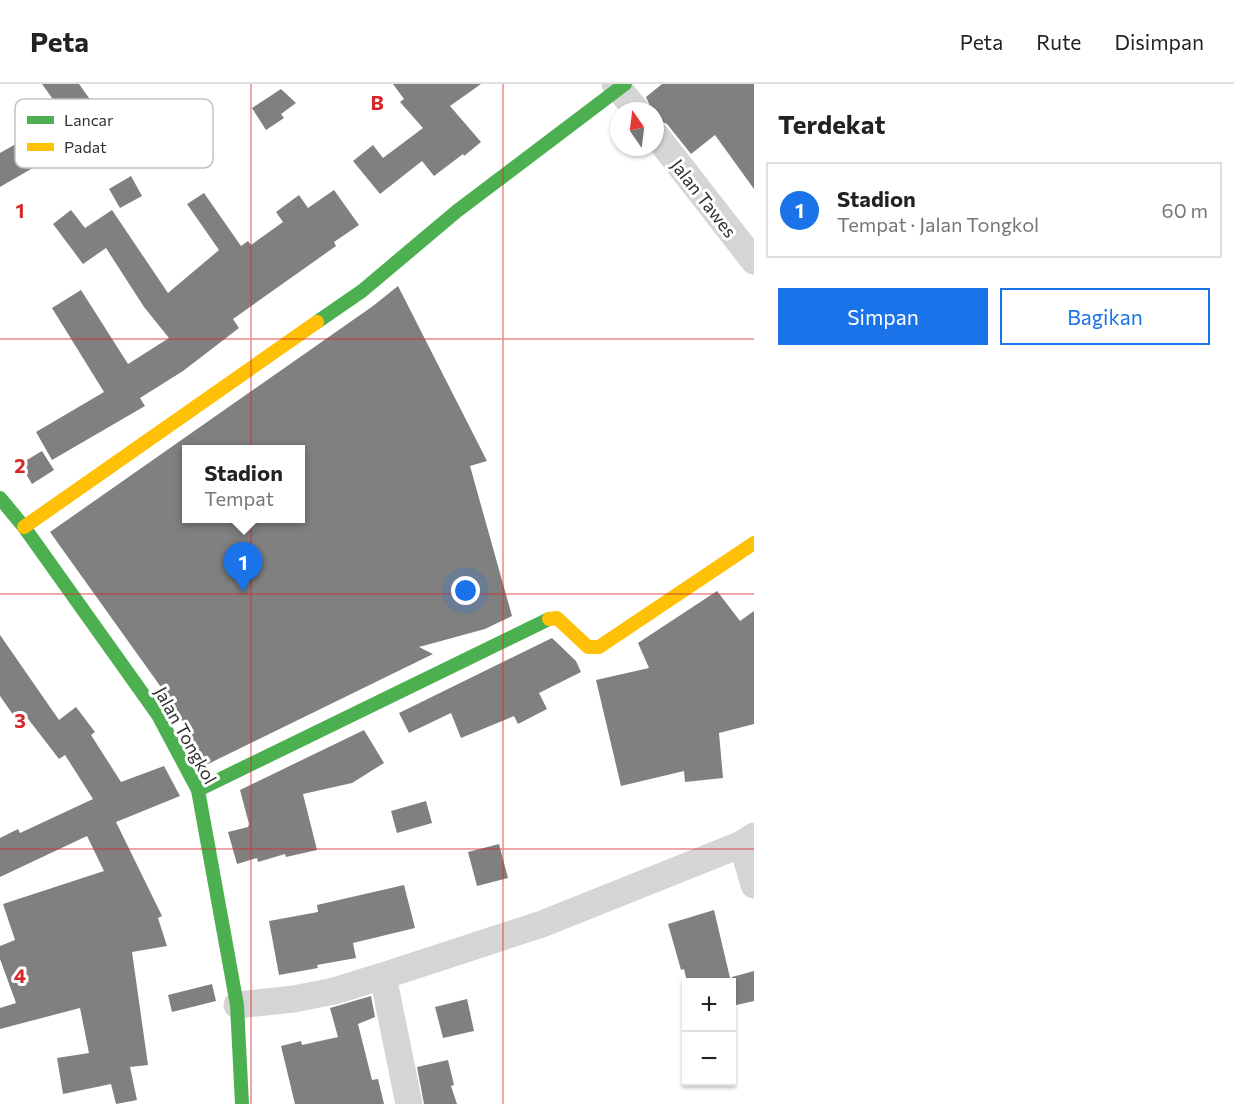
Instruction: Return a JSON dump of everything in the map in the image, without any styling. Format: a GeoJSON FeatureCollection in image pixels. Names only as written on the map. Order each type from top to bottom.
{"type":"FeatureCollection","features":[{"type":"Feature","properties":{"kind":"street"},"geometry":{"type":"LineString","coordinates":[[24,527],[363,291],[458,211],[620,86],[631,102]]}},
{"type":"Feature","properties":{"kind":"street","name":"Jalan Tawes"},"geometry":{"type":"LineString","coordinates":[[664,146],[754,261]]}},
{"type":"Feature","properties":{"kind":"street","name":"Jalan Tongkol"},"geometry":{"type":"LineString","coordinates":[[0,498],[24,527],[158,715],[198,790],[237,1005],[242,1104]]}},
{"type":"Feature","properties":{"kind":"street"},"geometry":{"type":"LineString","coordinates":[[198,790],[547,619],[557,618],[588,647],[599,647],[754,543]]}},
{"type":"Feature","properties":{"kind":"street"},"geometry":{"type":"LineString","coordinates":[[237,1005],[304,997],[334,991],[383,976],[542,924],[748,840],[754,885]]}},
{"type":"Feature","properties":{"kind":"street"},"geometry":{"type":"LineString","coordinates":[[383,976],[409,1104]]}},
{"type":"Feature","properties":{"kind":"building"},"geometry":{"type":"Polygon","coordinates":[[[42,84],[79,84],[90,99],[53,99],[42,84]]]}},
{"type":"Feature","properties":{"kind":"building"},"geometry":{"type":"Polygon","coordinates":[[[393,84],[481,84],[450,106],[481,142],[434,176],[422,161],[380,194],[353,161],[373,145],[383,158],[423,128],[400,102],[404,99],[393,84]]]}},
{"type":"Feature","properties":{"kind":"building"},"geometry":{"type":"Polygon","coordinates":[[[662,84],[754,84],[754,189],[715,135],[691,154],[664,123],[664,102],[648,102],[646,97],[662,84]]]}},
{"type":"Feature","properties":{"kind":"building"},"geometry":{"type":"Polygon","coordinates":[[[281,89],[296,103],[281,114],[284,118],[266,130],[252,108],[281,89]]]}},
{"type":"Feature","properties":{"kind":"building"},"geometry":{"type":"Polygon","coordinates":[[[15,144],[15,168],[33,168],[0,187],[0,153],[15,144]]]}},
{"type":"Feature","properties":{"kind":"building"},"geometry":{"type":"Polygon","coordinates":[[[131,176],[142,196],[120,208],[109,189],[131,176]]]}},
{"type":"Feature","properties":{"kind":"building"},"geometry":{"type":"Polygon","coordinates":[[[334,190],[359,225],[334,242],[336,246],[233,319],[239,328],[183,371],[140,398],[145,406],[52,460],[36,432],[104,392],[52,308],[81,290],[128,364],[169,338],[144,307],[106,248],[83,264],[53,224],[71,210],[85,228],[112,210],[168,293],[219,250],[187,204],[204,193],[241,246],[248,241],[251,245],[283,222],[276,212],[299,195],[308,208],[334,190]]]}},
{"type":"Feature","properties":{"kind":"building"},"geometry":{"type":"Polygon","coordinates":[[[398,286],[487,461],[470,466],[512,616],[485,629],[419,647],[433,654],[206,765],[173,704],[50,532],[373,306],[398,286]]]}},
{"type":"Feature","properties":{"kind":"building"},"geometry":{"type":"Polygon","coordinates":[[[42,451],[54,470],[32,484],[20,464],[42,451]]]}},
{"type":"Feature","properties":{"kind":"building"},"geometry":{"type":"Polygon","coordinates":[[[717,591],[740,621],[754,611],[754,724],[719,733],[723,778],[685,782],[684,771],[621,786],[596,680],[649,668],[638,643],[717,591]]]}},
{"type":"Feature","properties":{"kind":"building"},"geometry":{"type":"Polygon","coordinates":[[[0,635],[59,720],[76,707],[95,732],[91,735],[121,782],[164,766],[180,796],[116,822],[162,916],[158,918],[167,946],[132,952],[148,1065],[130,1067],[137,1100],[116,1104],[111,1084],[63,1094],[57,1058],[89,1053],[80,1008],[0,1029],[0,1008],[16,1003],[0,959],[0,946],[15,940],[3,904],[104,871],[87,836],[0,877],[0,838],[18,829],[20,833],[93,799],[65,755],[59,759],[22,711],[14,716],[0,696],[0,635]]]}},
{"type":"Feature","properties":{"kind":"building"},"geometry":{"type":"Polygon","coordinates":[[[552,638],[576,661],[581,672],[539,693],[547,709],[518,724],[514,716],[461,738],[451,713],[409,733],[399,713],[552,638]]]}},
{"type":"Feature","properties":{"kind":"building"},"geometry":{"type":"Polygon","coordinates":[[[364,730],[384,763],[352,783],[303,794],[317,850],[286,857],[285,854],[258,862],[257,858],[237,864],[228,832],[248,827],[249,824],[240,790],[364,730]]]}},
{"type":"Feature","properties":{"kind":"building"},"geometry":{"type":"Polygon","coordinates":[[[426,801],[432,823],[397,833],[391,811],[426,801]]]}},
{"type":"Feature","properties":{"kind":"building"},"geometry":{"type":"Polygon","coordinates":[[[499,844],[508,878],[477,886],[468,852],[499,844]]]}},
{"type":"Feature","properties":{"kind":"building"},"geometry":{"type":"Polygon","coordinates":[[[404,885],[415,928],[353,943],[356,958],[279,975],[269,921],[318,912],[317,905],[404,885]]]}},
{"type":"Feature","properties":{"kind":"building"},"geometry":{"type":"Polygon","coordinates":[[[714,910],[730,978],[686,978],[684,969],[681,970],[668,924],[714,910]]]}},
{"type":"Feature","properties":{"kind":"building"},"geometry":{"type":"Polygon","coordinates":[[[754,971],[754,1001],[736,1005],[736,978],[732,977],[754,971]]]}},
{"type":"Feature","properties":{"kind":"building"},"geometry":{"type":"Polygon","coordinates":[[[212,984],[216,1001],[172,1012],[168,995],[212,984]]]}},
{"type":"Feature","properties":{"kind":"building"},"geometry":{"type":"Polygon","coordinates":[[[371,996],[375,1017],[358,1024],[372,1080],[378,1079],[384,1104],[295,1104],[281,1046],[301,1041],[302,1045],[338,1037],[330,1008],[371,996]]]}},
{"type":"Feature","properties":{"kind":"building"},"geometry":{"type":"Polygon","coordinates":[[[467,999],[474,1031],[443,1038],[435,1007],[467,999]]]}},
{"type":"Feature","properties":{"kind":"building"},"geometry":{"type":"Polygon","coordinates":[[[448,1060],[454,1085],[451,1086],[457,1104],[424,1104],[417,1067],[448,1060]]]}},
{"type":"Feature","properties":{"kind":"traffic: fast"},"geometry":{"type":"LineString","coordinates":[[317,322],[362,291],[457,211],[625,84]]}},
{"type":"Feature","properties":{"kind":"traffic: fast"},"geometry":{"type":"LineString","coordinates":[[0,498],[24,527],[158,715],[198,790],[237,1005],[242,1104]]}},
{"type":"Feature","properties":{"kind":"traffic: fast"},"geometry":{"type":"LineString","coordinates":[[198,790],[549,619]]}},
{"type":"Feature","properties":{"kind":"traffic: slow"},"geometry":{"type":"LineString","coordinates":[[24,527],[317,322]]}},
{"type":"Feature","properties":{"kind":"traffic: slow"},"geometry":{"type":"LineString","coordinates":[[549,619],[557,618],[588,647],[599,647],[754,543]]}},
{"type":"Feature","properties":{"kind":"place","name":"Stadion"},"geometry":{"type":"Point","coordinates":[243,592]}}]}
